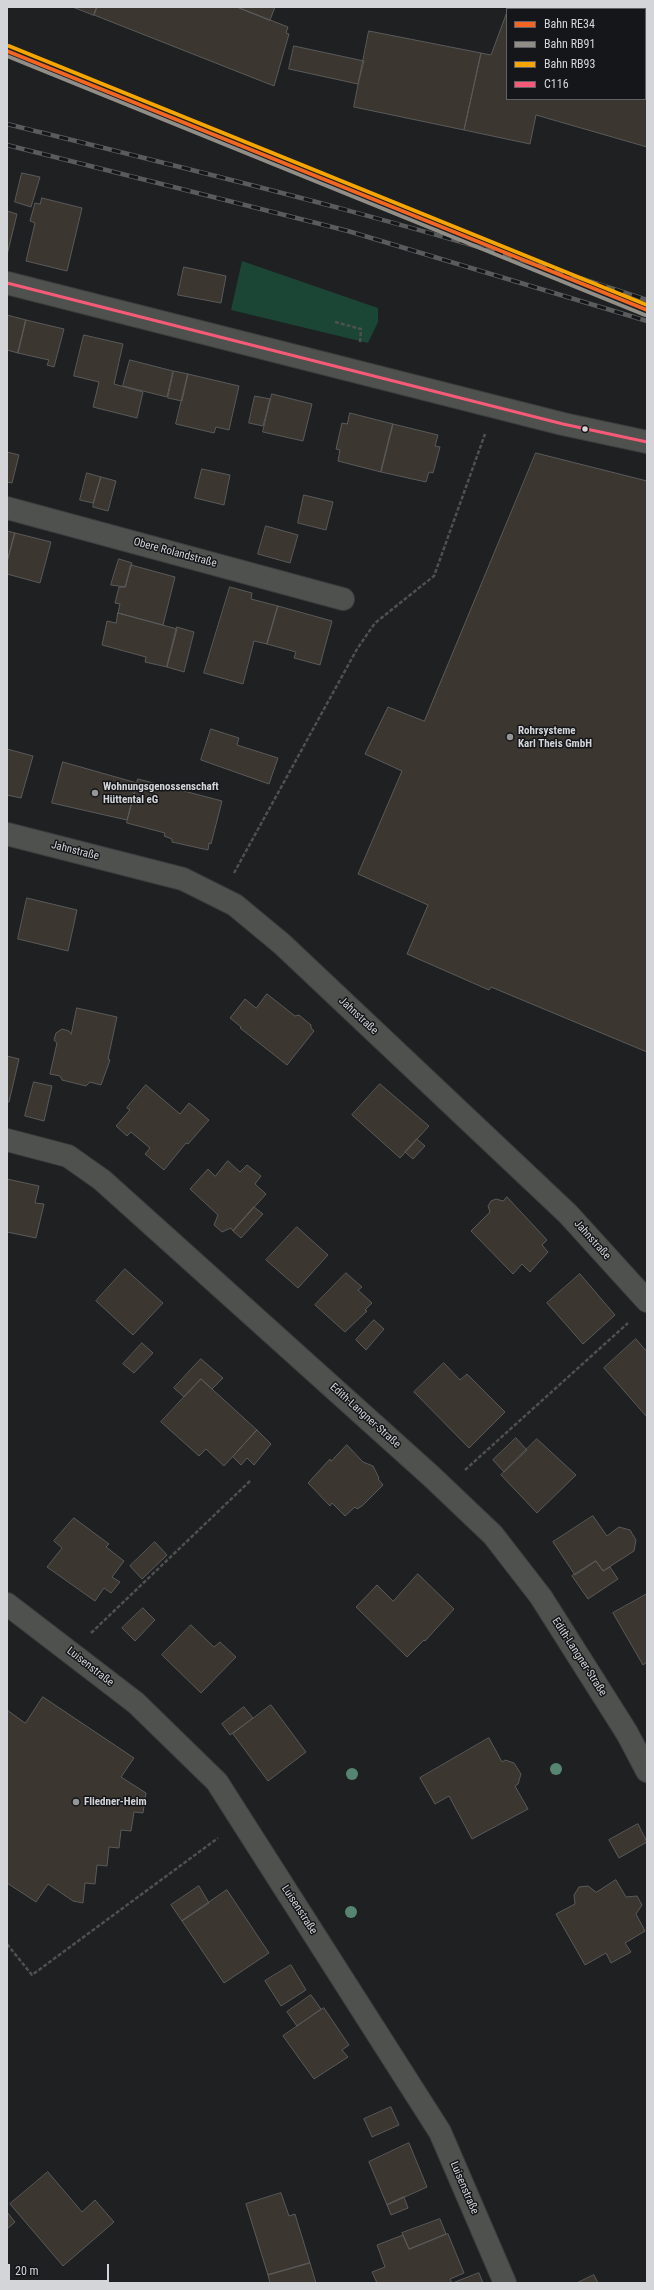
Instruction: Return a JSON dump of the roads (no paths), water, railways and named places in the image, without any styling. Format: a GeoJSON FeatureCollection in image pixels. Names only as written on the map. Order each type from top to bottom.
{"type":"FeatureCollection","features":[{"type":"Feature","properties":{"kind":"street"},"geometry":{"type":"LineString","coordinates":[[7,283],[493,407],[647,442]]}},
{"type":"Feature","properties":{"kind":"street","name":"Obere Rolandstraße"},"geometry":{"type":"LineString","coordinates":[[7,508],[342,598]]}},
{"type":"Feature","properties":{"kind":"street","name":"Jahnstraße"},"geometry":{"type":"LineString","coordinates":[[7,834],[183,879],[235,904],[282,944],[568,1214],[647,1301]]}},
{"type":"Feature","properties":{"kind":"street","name":"Edith-Langner-Straße"},"geometry":{"type":"LineString","coordinates":[[7,1140],[68,1156],[102,1180],[445,1489],[493,1535],[541,1597],[627,1733],[647,1771]]}},
{"type":"Feature","properties":{"kind":"street","name":"Luisenstraße"},"geometry":{"type":"LineString","coordinates":[[7,1604],[136,1703],[217,1782],[440,2132],[506,2283]]}},
{"type":"Feature","properties":{"kind":"railway"},"geometry":{"type":"LineString","coordinates":[[7,124],[248,184],[409,227],[568,274],[647,300]]}},
{"type":"Feature","properties":{"kind":"railway"},"geometry":{"type":"LineString","coordinates":[[7,145],[348,231],[647,321]]}},
{"type":"Feature","properties":{"kind":"rail line","name":"RB93"},"geometry":{"type":"LineString","coordinates":[[9,46],[647,305]]}},
{"type":"Feature","properties":{"kind":"rail line","name":"RE34"},"geometry":{"type":"LineString","coordinates":[[7,51],[647,310]]}},
{"type":"Feature","properties":{"kind":"rail line","name":"RB91"},"geometry":{"type":"LineString","coordinates":[[7,56],[645,315]]}},
{"type":"Feature","properties":{"kind":"place","name":"Rohrsysteme Karl Theis GmbH"},"geometry":{"type":"Point","coordinates":[510,737]}},
{"type":"Feature","properties":{"kind":"place","name":"Wohnungsgenossenschaft Hüttental eG"},"geometry":{"type":"Point","coordinates":[95,793]}},
{"type":"Feature","properties":{"kind":"place","name":"Fliedner-Heim"},"geometry":{"type":"Point","coordinates":[76,1802]}}]}
